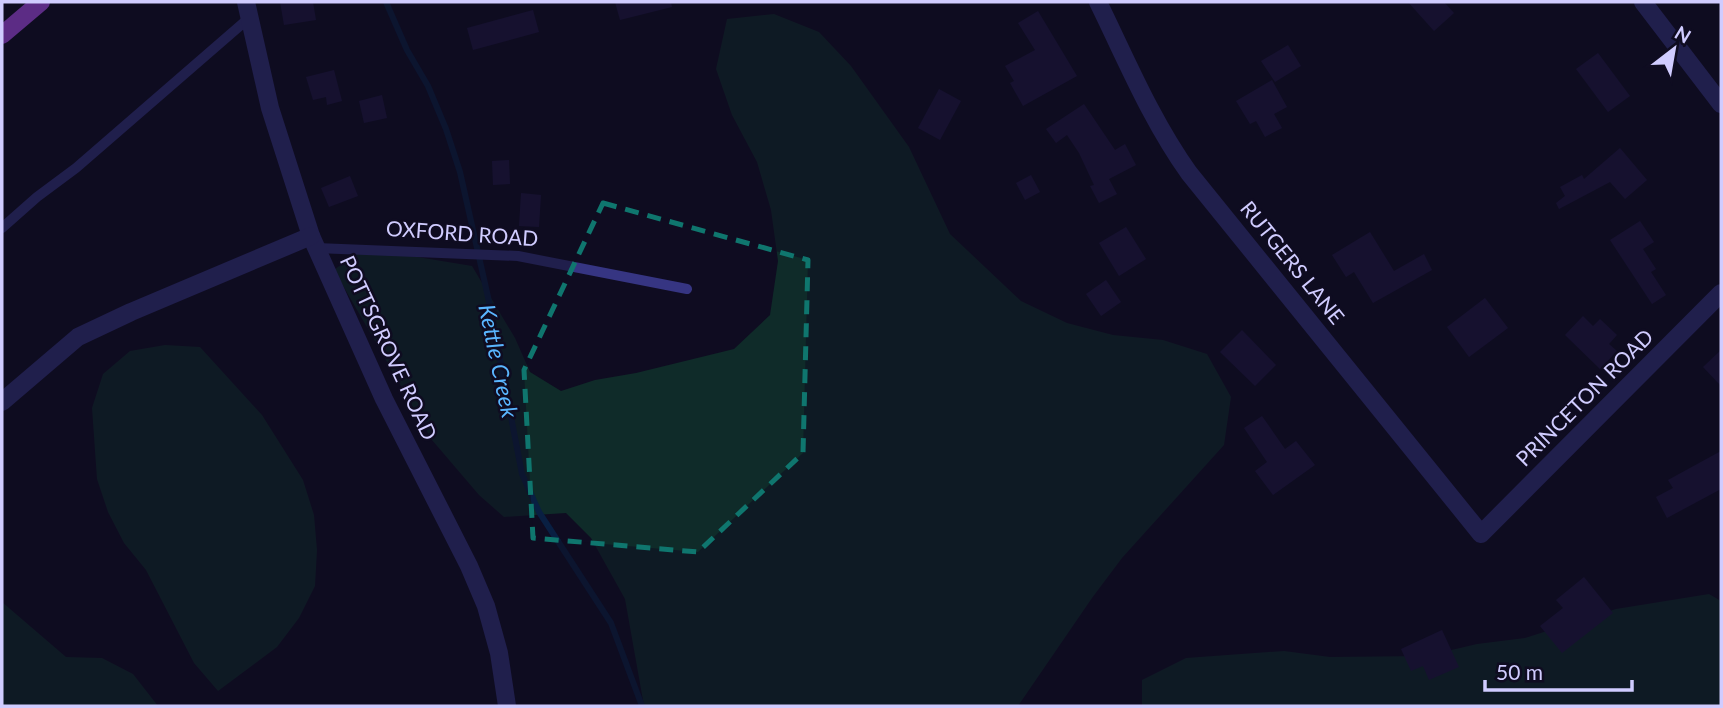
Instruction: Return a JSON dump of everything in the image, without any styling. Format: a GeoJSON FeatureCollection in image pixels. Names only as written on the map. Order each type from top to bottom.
{"type":"FeatureCollection","features":[{"type":"Feature","properties":{"kind":"main road"},"geometry":{"type":"LineString","coordinates":[[2,35],[41,2]]}},
{"type":"Feature","properties":{"kind":"street","name":"RUTGERS LANE"},"geometry":{"type":"LineString","coordinates":[[1098,2],[1174,153],[1481,534]]}},
{"type":"Feature","properties":{"kind":"street"},"geometry":{"type":"LineString","coordinates":[[1643,2],[1721,104]]}},
{"type":"Feature","properties":{"kind":"street","name":"POTTSGROVE ROAD"},"geometry":{"type":"LineString","coordinates":[[248,10],[276,130],[313,242],[384,399],[469,566],[486,606],[499,653],[507,706]]}},
{"type":"Feature","properties":{"kind":"street","name":"OXFORD ROAD"},"geometry":{"type":"LineString","coordinates":[[2,402],[78,337],[131,312],[313,242]]}},
{"type":"Feature","properties":{"kind":"street","name":"PRINCETON ROAD"},"geometry":{"type":"LineString","coordinates":[[1481,534],[1721,293]]}},
{"type":"Feature","properties":{"kind":"lane"},"geometry":{"type":"LineString","coordinates":[[2,228],[76,168],[248,10]]}},
{"type":"Feature","properties":{"kind":"lane","name":"OXFORD ROAD"},"geometry":{"type":"LineString","coordinates":[[313,242],[519,256],[687,289]]}},
{"type":"Feature","properties":{"kind":"highlighted area"},"geometry":{"type":"Polygon","coordinates":[[[603,203],[808,260],[803,453],[698,552],[533,538],[524,370],[603,203]]]}},
{"type":"Feature","properties":{"kind":"green space"},"geometry":{"type":"Polygon","coordinates":[[[774,14],[819,32],[851,66],[909,147],[950,234],[1021,301],[1067,323],[1113,335],[1163,340],[1207,354],[1231,397],[1224,445],[1122,558],[1018,706],[644,706],[625,599],[591,538],[566,513],[504,517],[479,495],[432,440],[334,270],[363,248],[472,266],[515,338],[530,372],[561,391],[595,380],[734,349],[770,315],[778,261],[771,210],[757,162],[732,115],[716,69],[727,19],[774,14]]]}},
{"type":"Feature","properties":{"kind":"green space"},"geometry":{"type":"Polygon","coordinates":[[[165,345],[200,347],[262,415],[303,480],[314,515],[317,550],[315,586],[299,618],[277,647],[218,691],[194,663],[146,570],[124,543],[108,512],[97,479],[92,408],[103,374],[130,351],[165,345]]]}},
{"type":"Feature","properties":{"kind":"green space"},"geometry":{"type":"Polygon","coordinates":[[[1709,594],[1721,601],[1721,706],[1142,706],[1142,680],[1186,658],[1284,651],[1330,657],[1426,656],[1477,644],[1525,638],[1616,609],[1709,594]]]}},
{"type":"Feature","properties":{"kind":"green space"},"geometry":{"type":"Polygon","coordinates":[[[2,602],[66,657],[102,658],[133,674],[158,706],[2,706],[2,602]]]}},
{"type":"Feature","properties":{"kind":"building"},"geometry":{"type":"Polygon","coordinates":[[[280,2],[313,2],[316,20],[284,25],[280,2]]]}},
{"type":"Feature","properties":{"kind":"building"},"geometry":{"type":"Polygon","coordinates":[[[615,2],[671,2],[672,7],[620,20],[615,2]]]}},
{"type":"Feature","properties":{"kind":"building"},"geometry":{"type":"Polygon","coordinates":[[[1408,2],[1444,2],[1454,13],[1434,31],[1408,2]]]}},
{"type":"Feature","properties":{"kind":"building"},"geometry":{"type":"Polygon","coordinates":[[[533,10],[539,32],[473,50],[467,28],[533,10]]]}},
{"type":"Feature","properties":{"kind":"building"},"geometry":{"type":"Polygon","coordinates":[[[1038,11],[1077,76],[1023,106],[1010,83],[1014,81],[1005,66],[1035,50],[1018,23],[1038,11]]]}},
{"type":"Feature","properties":{"kind":"building"},"geometry":{"type":"Polygon","coordinates":[[[1288,45],[1301,66],[1275,82],[1261,61],[1288,45]]]}},
{"type":"Feature","properties":{"kind":"building"},"geometry":{"type":"Polygon","coordinates":[[[1598,53],[1630,96],[1608,112],[1576,69],[1598,53]]]}},
{"type":"Feature","properties":{"kind":"building"},"geometry":{"type":"Polygon","coordinates":[[[334,70],[342,101],[327,105],[326,97],[313,100],[306,77],[334,70]]]}},
{"type":"Feature","properties":{"kind":"building"},"geometry":{"type":"Polygon","coordinates":[[[1272,80],[1287,107],[1274,114],[1282,128],[1265,137],[1256,121],[1250,124],[1236,101],[1272,80]]]}},
{"type":"Feature","properties":{"kind":"building"},"geometry":{"type":"Polygon","coordinates":[[[939,89],[961,101],[940,140],[918,128],[939,89]]]}},
{"type":"Feature","properties":{"kind":"building"},"geometry":{"type":"Polygon","coordinates":[[[382,95],[387,118],[364,123],[359,101],[382,95]]]}},
{"type":"Feature","properties":{"kind":"building"},"geometry":{"type":"Polygon","coordinates":[[[1084,104],[1115,150],[1125,144],[1136,165],[1109,179],[1117,194],[1099,203],[1079,153],[1067,135],[1056,143],[1046,129],[1084,104]]]}},
{"type":"Feature","properties":{"kind":"building"},"geometry":{"type":"Polygon","coordinates":[[[1620,148],[1647,180],[1625,199],[1610,182],[1559,209],[1556,203],[1565,196],[1560,187],[1582,175],[1584,179],[1620,148]]]}},
{"type":"Feature","properties":{"kind":"building"},"geometry":{"type":"Polygon","coordinates":[[[509,160],[510,184],[493,185],[492,161],[509,160]]]}},
{"type":"Feature","properties":{"kind":"building"},"geometry":{"type":"Polygon","coordinates":[[[1031,175],[1040,192],[1025,200],[1016,183],[1031,175]]]}},
{"type":"Feature","properties":{"kind":"building"},"geometry":{"type":"Polygon","coordinates":[[[350,176],[358,196],[329,207],[321,188],[350,176]]]}},
{"type":"Feature","properties":{"kind":"building"},"geometry":{"type":"Polygon","coordinates":[[[521,193],[541,195],[539,227],[519,226],[521,193]]]}},
{"type":"Feature","properties":{"kind":"building"},"geometry":{"type":"Polygon","coordinates":[[[1640,221],[1654,242],[1643,249],[1656,269],[1651,272],[1666,295],[1652,304],[1610,240],[1640,221]]]}},
{"type":"Feature","properties":{"kind":"building"},"geometry":{"type":"Polygon","coordinates":[[[1126,227],[1146,259],[1119,276],[1099,243],[1126,227]]]}},
{"type":"Feature","properties":{"kind":"building"},"geometry":{"type":"Polygon","coordinates":[[[1370,232],[1394,271],[1424,254],[1432,270],[1373,303],[1354,272],[1346,277],[1332,255],[1370,232]]]}},
{"type":"Feature","properties":{"kind":"building"},"geometry":{"type":"Polygon","coordinates":[[[1106,280],[1121,302],[1101,316],[1086,294],[1106,280]]]}},
{"type":"Feature","properties":{"kind":"building"},"geometry":{"type":"Polygon","coordinates":[[[1485,298],[1508,328],[1469,357],[1447,327],[1485,298]]]}},
{"type":"Feature","properties":{"kind":"building"},"geometry":{"type":"Polygon","coordinates":[[[1583,316],[1593,326],[1600,319],[1617,335],[1609,344],[1617,351],[1600,369],[1565,335],[1583,316]]]}},
{"type":"Feature","properties":{"kind":"building"},"geometry":{"type":"Polygon","coordinates":[[[1242,330],[1276,365],[1255,386],[1220,352],[1242,330]]]}},
{"type":"Feature","properties":{"kind":"building"},"geometry":{"type":"Polygon","coordinates":[[[1721,350],[1721,386],[1703,367],[1721,350]]]}},
{"type":"Feature","properties":{"kind":"building"},"geometry":{"type":"Polygon","coordinates":[[[1262,416],[1285,449],[1296,441],[1315,465],[1273,495],[1255,471],[1267,462],[1244,428],[1262,416]]]}},
{"type":"Feature","properties":{"kind":"building"},"geometry":{"type":"Polygon","coordinates":[[[1721,451],[1721,489],[1667,518],[1656,497],[1673,488],[1668,480],[1721,451]]]}},
{"type":"Feature","properties":{"kind":"building"},"geometry":{"type":"Polygon","coordinates":[[[1584,577],[1613,613],[1562,653],[1540,626],[1563,608],[1556,600],[1584,577]]]}},
{"type":"Feature","properties":{"kind":"building"},"geometry":{"type":"Polygon","coordinates":[[[1442,630],[1459,667],[1429,680],[1423,666],[1411,671],[1401,649],[1442,630]]]}},
{"type":"Feature","properties":{"kind":"waterway","name":"Kettle Creek"},"geometry":{"type":"LineString","coordinates":[[386,2],[407,50],[428,86],[460,172],[488,297],[522,474],[539,512],[611,623],[642,706]]}}]}
